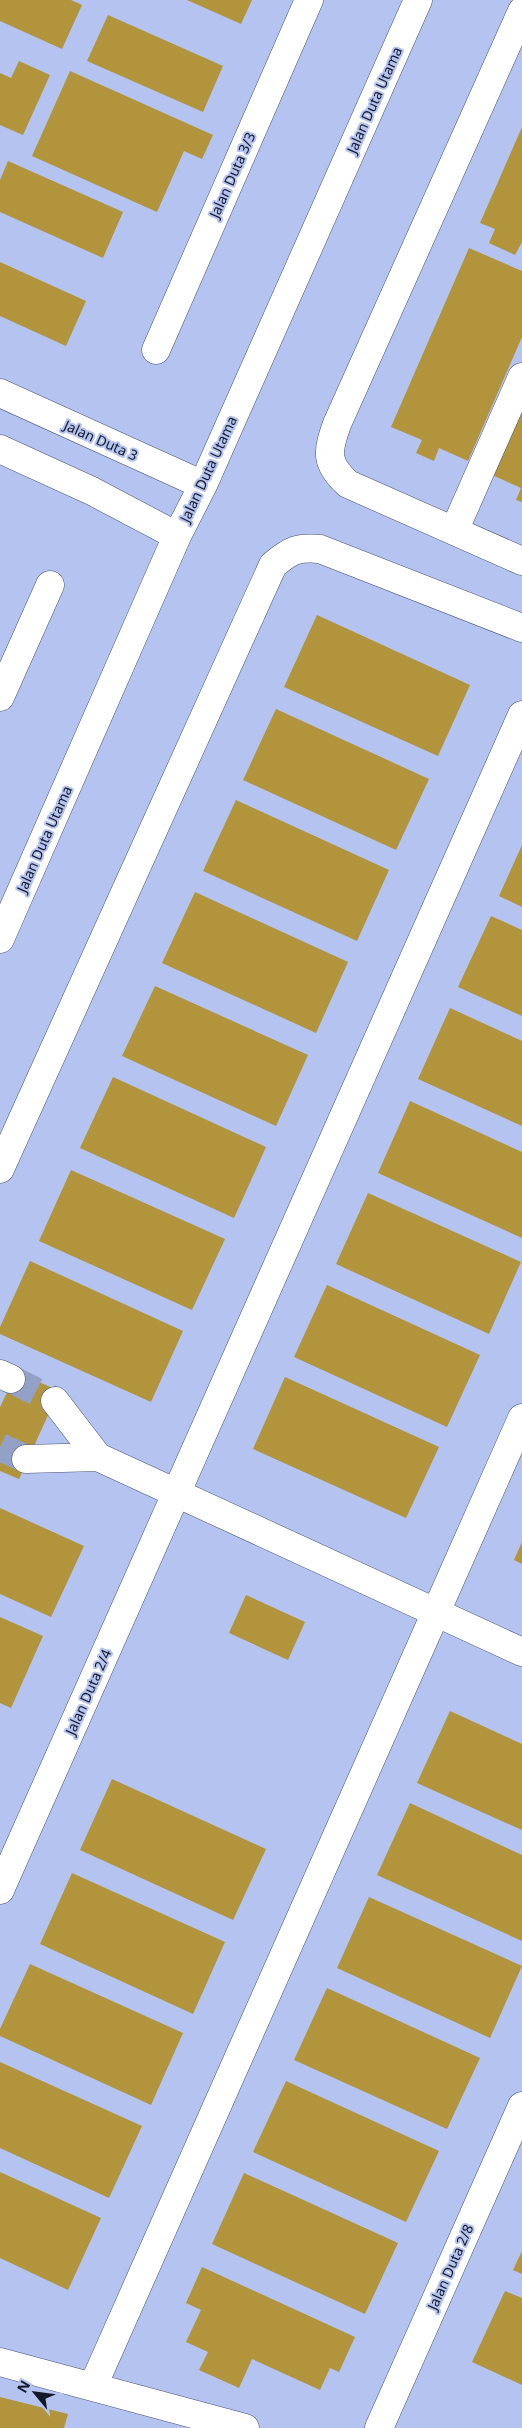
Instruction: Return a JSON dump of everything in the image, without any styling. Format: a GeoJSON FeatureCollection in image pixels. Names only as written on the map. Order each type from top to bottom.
{"type":"FeatureCollection","features":[{"type":"Feature","properties":{"kind":"street","name":"Jalan Duta 3/3"},"geometry":{"type":"LineString","coordinates":[[156,350],[309,0]]}},
{"type":"Feature","properties":{"kind":"street","name":"Jalan Duta Utama"},"geometry":{"type":"LineString","coordinates":[[0,939],[177,536],[203,485],[418,0]]}},
{"type":"Feature","properties":{"kind":"street"},"geometry":{"type":"LineString","coordinates":[[522,11],[331,441],[329,458],[336,473],[348,484],[522,561]]}},
{"type":"Feature","properties":{"kind":"street"},"geometry":{"type":"LineString","coordinates":[[454,531],[522,377]]}},
{"type":"Feature","properties":{"kind":"street","name":"Jalan Duta 3"},"geometry":{"type":"LineString","coordinates":[[0,393],[203,485]]}},
{"type":"Feature","properties":{"kind":"street"},"geometry":{"type":"LineString","coordinates":[[0,449],[92,491],[177,536]]}},
{"type":"Feature","properties":{"kind":"street"},"geometry":{"type":"LineString","coordinates":[[0,1169],[273,565],[287,553],[301,548],[320,548],[522,628]]}},
{"type":"Feature","properties":{"kind":"street"},"geometry":{"type":"LineString","coordinates":[[0,697],[50,585]]}},
{"type":"Feature","properties":{"kind":"street","name":"Jalan Duta 2/4"},"geometry":{"type":"LineString","coordinates":[[0,1890],[522,715]]}},
{"type":"Feature","properties":{"kind":"street"},"geometry":{"type":"LineString","coordinates":[[55,1401],[98,1457]]}},
{"type":"Feature","properties":{"kind":"street"},"geometry":{"type":"LineString","coordinates":[[93,2386],[522,1418]]}},
{"type":"Feature","properties":{"kind":"street"},"geometry":{"type":"LineString","coordinates":[[26,1459],[98,1457],[522,1652]]}},
{"type":"Feature","properties":{"kind":"street","name":"Jalan Duta 2/8"},"geometry":{"type":"LineString","coordinates":[[379,2428],[522,2106]]}},
{"type":"Feature","properties":{"kind":"street"},"geometry":{"type":"LineString","coordinates":[[0,2362],[245,2428]]}},
{"type":"Feature","properties":{"kind":"building"},"geometry":{"type":"Polygon","coordinates":[[[0,0],[71,0],[82,5],[62,49],[0,21],[0,0]]]}},
{"type":"Feature","properties":{"kind":"building"},"geometry":{"type":"Polygon","coordinates":[[[187,0],[252,0],[241,24],[187,0]]]}},
{"type":"Feature","properties":{"kind":"building"},"geometry":{"type":"Polygon","coordinates":[[[108,15],[223,66],[203,112],[87,61],[108,15]]]}},
{"type":"Feature","properties":{"kind":"building"},"geometry":{"type":"Polygon","coordinates":[[[19,61],[50,75],[23,135],[0,125],[0,73],[11,78],[19,61]]]}},
{"type":"Feature","properties":{"kind":"building"},"geometry":{"type":"Polygon","coordinates":[[[70,71],[213,135],[202,159],[184,151],[157,212],[32,156],[70,71]]]}},
{"type":"Feature","properties":{"kind":"building"},"geometry":{"type":"Polygon","coordinates":[[[522,127],[522,242],[515,255],[489,243],[495,229],[480,223],[522,127]]]}},
{"type":"Feature","properties":{"kind":"building"},"geometry":{"type":"Polygon","coordinates":[[[8,161],[123,212],[103,258],[0,212],[0,180],[8,161]]]}},
{"type":"Feature","properties":{"kind":"building"},"geometry":{"type":"Polygon","coordinates":[[[469,248],[522,271],[522,337],[468,461],[439,448],[434,461],[416,453],[422,440],[391,427],[469,248]]]}},
{"type":"Feature","properties":{"kind":"building"},"geometry":{"type":"Polygon","coordinates":[[[0,262],[86,301],[66,346],[0,316],[0,262]]]}},
{"type":"Feature","properties":{"kind":"building"},"geometry":{"type":"Polygon","coordinates":[[[522,406],[522,502],[516,500],[521,488],[492,475],[522,406]]]}},
{"type":"Feature","properties":{"kind":"building"},"geometry":{"type":"Polygon","coordinates":[[[317,615],[470,685],[438,756],[284,687],[317,615]]]}},
{"type":"Feature","properties":{"kind":"building"},"geometry":{"type":"Polygon","coordinates":[[[276,709],[429,779],[396,850],[243,780],[276,709]]]}},
{"type":"Feature","properties":{"kind":"building"},"geometry":{"type":"Polygon","coordinates":[[[236,800],[389,870],[357,941],[203,871],[236,800]]]}},
{"type":"Feature","properties":{"kind":"building"},"geometry":{"type":"Polygon","coordinates":[[[522,845],[522,907],[499,896],[522,845]]]}},
{"type":"Feature","properties":{"kind":"building"},"geometry":{"type":"Polygon","coordinates":[[[195,892],[348,962],[316,1033],[162,963],[195,892]]]}},
{"type":"Feature","properties":{"kind":"building"},"geometry":{"type":"Polygon","coordinates":[[[491,916],[522,930],[522,1016],[458,987],[491,916]]]}},
{"type":"Feature","properties":{"kind":"building"},"geometry":{"type":"Polygon","coordinates":[[[155,986],[308,1055],[276,1126],[122,1056],[155,986]]]}},
{"type":"Feature","properties":{"kind":"building"},"geometry":{"type":"Polygon","coordinates":[[[450,1008],[522,1041],[522,1126],[418,1079],[450,1008]]]}},
{"type":"Feature","properties":{"kind":"building"},"geometry":{"type":"Polygon","coordinates":[[[113,1077],[266,1147],[234,1218],[80,1148],[113,1077]]]}},
{"type":"Feature","properties":{"kind":"building"},"geometry":{"type":"Polygon","coordinates":[[[410,1101],[522,1152],[522,1238],[378,1173],[410,1101]]]}},
{"type":"Feature","properties":{"kind":"building"},"geometry":{"type":"Polygon","coordinates":[[[71,1170],[225,1239],[192,1310],[39,1241],[71,1170]]]}},
{"type":"Feature","properties":{"kind":"building"},"geometry":{"type":"Polygon","coordinates":[[[368,1193],[521,1262],[489,1334],[336,1264],[368,1193]]]}},
{"type":"Feature","properties":{"kind":"building"},"geometry":{"type":"Polygon","coordinates":[[[30,1261],[183,1331],[151,1402],[0,1334],[0,1327],[30,1261]]]}},
{"type":"Feature","properties":{"kind":"building"},"geometry":{"type":"Polygon","coordinates":[[[327,1285],[480,1355],[447,1427],[294,1357],[327,1285]]]}},
{"type":"Feature","properties":{"kind":"building"},"geometry":{"type":"Polygon","coordinates":[[[17,1372],[59,1391],[19,1479],[0,1471],[0,1407],[17,1372]]]}},
{"type":"Feature","properties":{"kind":"building"},"geometry":{"type":"Polygon","coordinates":[[[285,1377],[439,1447],[406,1518],[253,1449],[285,1377]]]}},
{"type":"Feature","properties":{"kind":"building"},"geometry":{"type":"Polygon","coordinates":[[[0,1508],[84,1546],[51,1617],[0,1594],[0,1508]]]}},
{"type":"Feature","properties":{"kind":"building"},"geometry":{"type":"Polygon","coordinates":[[[522,1542],[522,1564],[514,1560],[522,1542]]]}},
{"type":"Feature","properties":{"kind":"building"},"geometry":{"type":"Polygon","coordinates":[[[246,1595],[305,1622],[288,1660],[229,1633],[246,1595]]]}},
{"type":"Feature","properties":{"kind":"building"},"geometry":{"type":"Polygon","coordinates":[[[0,1617],[43,1636],[11,1708],[0,1703],[0,1617]]]}},
{"type":"Feature","properties":{"kind":"building"},"geometry":{"type":"Polygon","coordinates":[[[450,1711],[522,1744],[522,1830],[417,1783],[450,1711]]]}},
{"type":"Feature","properties":{"kind":"building"},"geometry":{"type":"Polygon","coordinates":[[[112,1779],[266,1849],[233,1920],[80,1850],[112,1779]]]}},
{"type":"Feature","properties":{"kind":"building"},"geometry":{"type":"Polygon","coordinates":[[[410,1803],[522,1855],[522,1941],[377,1875],[410,1803]]]}},
{"type":"Feature","properties":{"kind":"building"},"geometry":{"type":"Polygon","coordinates":[[[72,1873],[225,1942],[193,2014],[40,1944],[72,1873]]]}},
{"type":"Feature","properties":{"kind":"building"},"geometry":{"type":"Polygon","coordinates":[[[369,1897],[522,1966],[490,2038],[337,1968],[369,1897]]]}},
{"type":"Feature","properties":{"kind":"building"},"geometry":{"type":"Polygon","coordinates":[[[30,1964],[183,2033],[151,2105],[0,2036],[0,2029],[30,1964]]]}},
{"type":"Feature","properties":{"kind":"building"},"geometry":{"type":"Polygon","coordinates":[[[327,1988],[480,2058],[447,2129],[294,2060],[327,1988]]]}},
{"type":"Feature","properties":{"kind":"building"},"geometry":{"type":"Polygon","coordinates":[[[0,2062],[142,2126],[109,2198],[0,2148],[0,2062]]]}},
{"type":"Feature","properties":{"kind":"building"},"geometry":{"type":"Polygon","coordinates":[[[286,2081],[439,2151],[406,2222],[253,2152],[286,2081]]]}},
{"type":"Feature","properties":{"kind":"building"},"geometry":{"type":"Polygon","coordinates":[[[0,2172],[101,2218],[68,2290],[0,2258],[0,2172]]]}},
{"type":"Feature","properties":{"kind":"building"},"geometry":{"type":"Polygon","coordinates":[[[244,2173],[398,2243],[365,2314],[212,2244],[244,2173]]]}},
{"type":"Feature","properties":{"kind":"building"},"geometry":{"type":"Polygon","coordinates":[[[522,2251],[522,2274],[513,2270],[522,2251]]]}},
{"type":"Feature","properties":{"kind":"building"},"geometry":{"type":"Polygon","coordinates":[[[202,2267],[355,2337],[339,2372],[330,2368],[320,2390],[252,2359],[239,2388],[199,2370],[208,2352],[186,2342],[201,2310],[186,2303],[202,2267]]]}},
{"type":"Feature","properties":{"kind":"building"},"geometry":{"type":"Polygon","coordinates":[[[505,2291],[522,2298],[522,2385],[472,2362],[505,2291]]]}},
{"type":"Feature","properties":{"kind":"building"},"geometry":{"type":"Polygon","coordinates":[[[0,2397],[68,2414],[64,2428],[0,2428],[0,2397]]]}},
{"type":"Feature","properties":{"kind":"tunnel"},"geometry":{"type":"LineString","coordinates":[[11,1379],[55,1401]]}},
{"type":"Feature","properties":{"kind":"tunnel"},"geometry":{"type":"LineString","coordinates":[[0,1447],[26,1459]]}}]}
